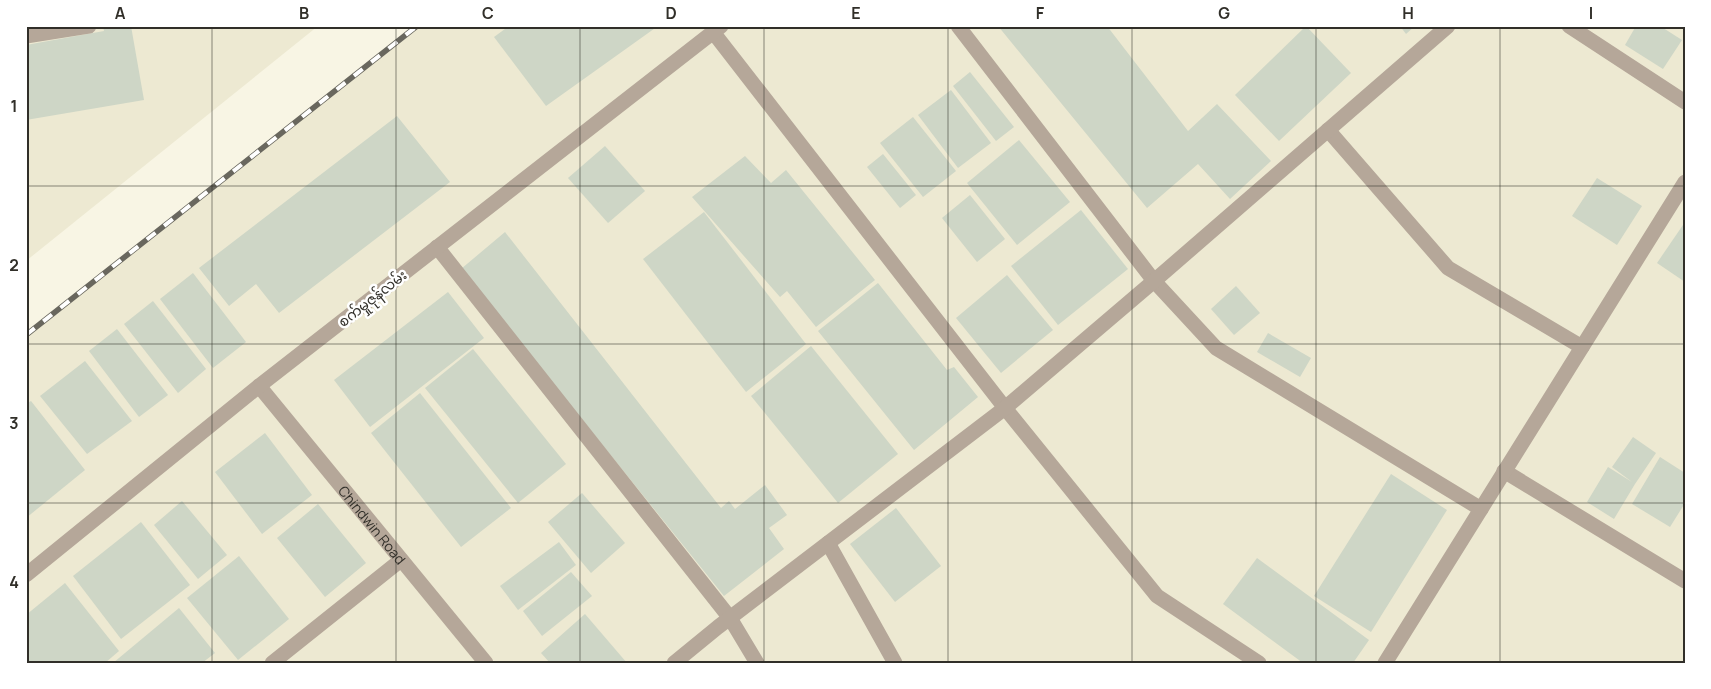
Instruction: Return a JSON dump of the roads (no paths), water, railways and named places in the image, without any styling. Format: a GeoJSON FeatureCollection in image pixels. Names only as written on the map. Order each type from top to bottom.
{"type":"FeatureCollection","features":[{"type":"Feature","properties":{"kind":"street"},"geometry":{"type":"LineString","coordinates":[[26,36],[89,26]]}},
{"type":"Feature","properties":{"kind":"street"},"geometry":{"type":"LineString","coordinates":[[958,26],[1154,282],[1216,348],[1481,509]]}},
{"type":"Feature","properties":{"kind":"street"},"geometry":{"type":"LineString","coordinates":[[674,663],[1005,408],[1154,282],[1448,26]]}},
{"type":"Feature","properties":{"kind":"street"},"geometry":{"type":"LineString","coordinates":[[1569,26],[1685,102]]}},
{"type":"Feature","properties":{"kind":"street"},"geometry":{"type":"LineString","coordinates":[[717,29],[1005,408],[1157,596],[1259,663]]}},
{"type":"Feature","properties":{"kind":"street","name":"စက်မှုဇုန်လမ်း"},"geometry":{"type":"LineString","coordinates":[[26,575],[259,386],[717,29]]}},
{"type":"Feature","properties":{"kind":"street"},"geometry":{"type":"LineString","coordinates":[[1328,130],[1448,268],[1582,347]]}},
{"type":"Feature","properties":{"kind":"street"},"geometry":{"type":"LineString","coordinates":[[1384,663],[1685,182]]}},
{"type":"Feature","properties":{"kind":"street"},"geometry":{"type":"LineString","coordinates":[[436,247],[730,618],[757,663]]}},
{"type":"Feature","properties":{"kind":"street","name":"Chindwin Road"},"geometry":{"type":"LineString","coordinates":[[259,386],[486,663]]}},
{"type":"Feature","properties":{"kind":"street"},"geometry":{"type":"LineString","coordinates":[[1504,471],[1685,581]]}},
{"type":"Feature","properties":{"kind":"street"},"geometry":{"type":"LineString","coordinates":[[828,543],[895,663]]}},
{"type":"Feature","properties":{"kind":"street"},"geometry":{"type":"LineString","coordinates":[[272,663],[401,560]]}},
{"type":"Feature","properties":{"kind":"railway"},"geometry":{"type":"LineString","coordinates":[[26,335],[417,26]]}}]}
